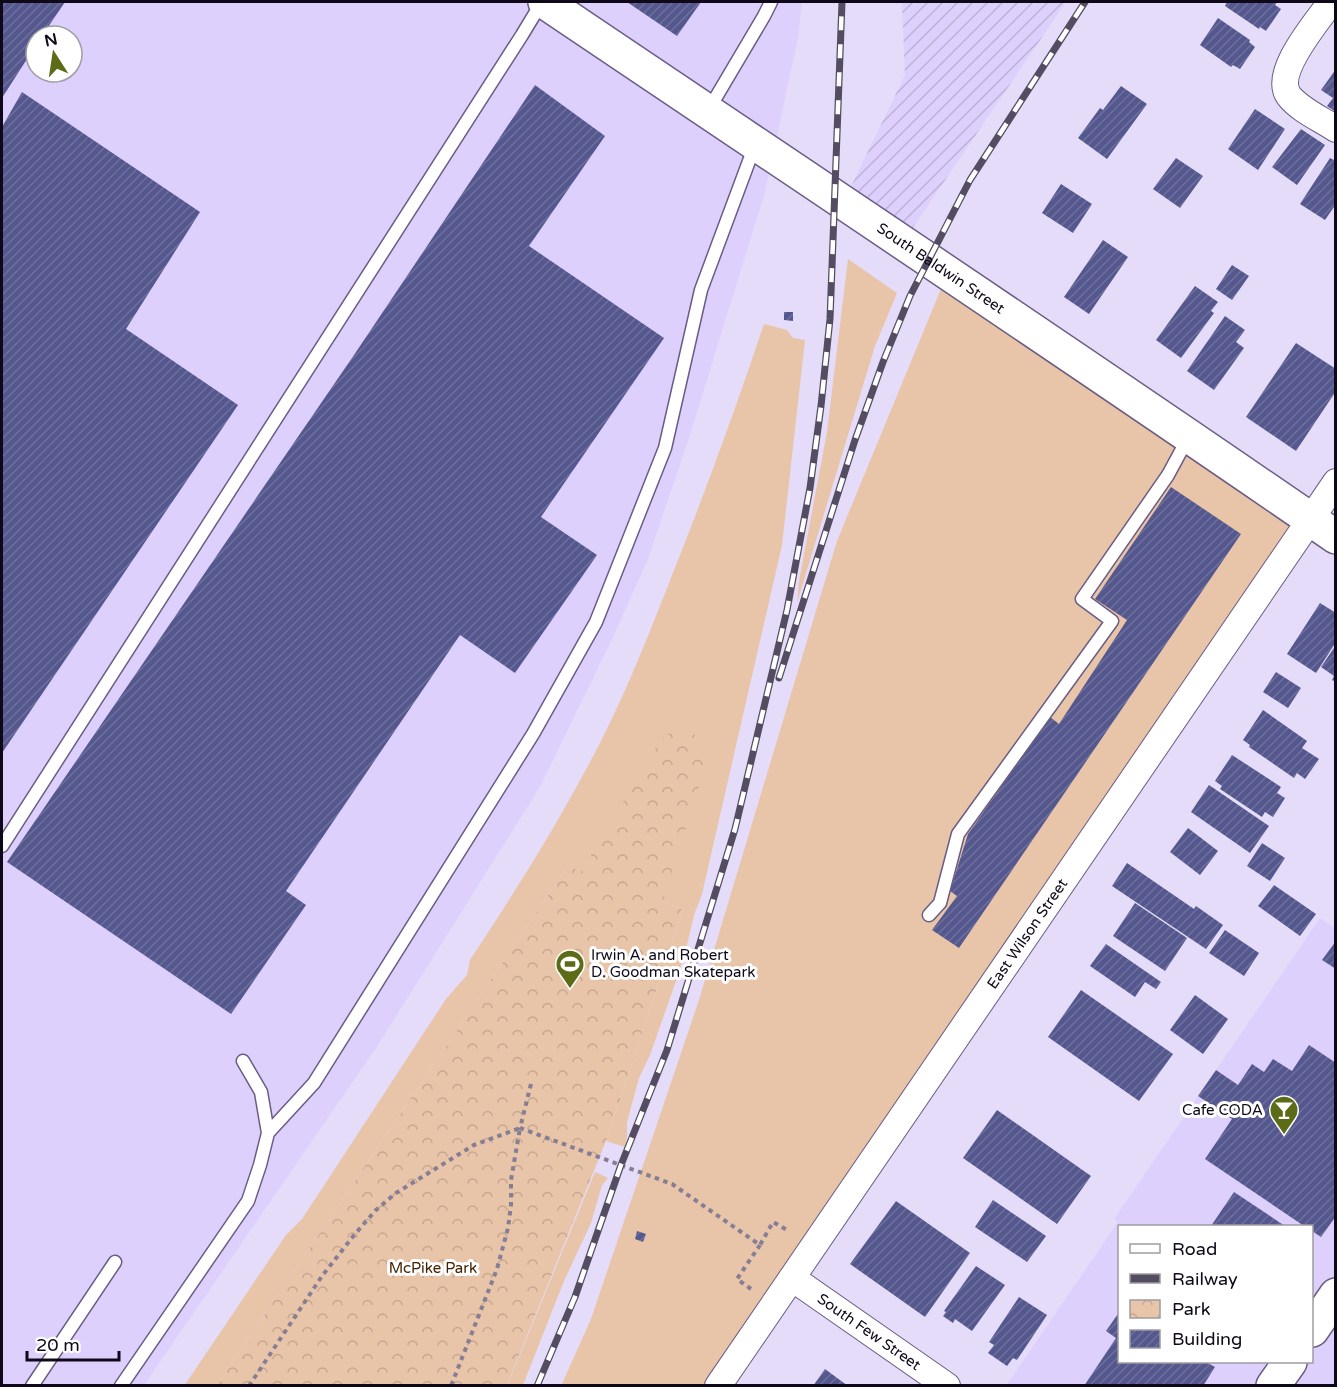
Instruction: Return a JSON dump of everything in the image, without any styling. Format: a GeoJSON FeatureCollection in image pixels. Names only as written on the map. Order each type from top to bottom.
{"type":"FeatureCollection","features":[{"type":"Feature","properties":{"kind":"street","name":"South Baldwin Street"},"geometry":{"type":"LineString","coordinates":[[543,2],[929,259],[1323,529]]}},
{"type":"Feature","properties":{"kind":"street"},"geometry":{"type":"LineString","coordinates":[[1330,2],[1291,60],[1284,82],[1287,93],[1296,103],[1335,129]]}},
{"type":"Feature","properties":{"kind":"street","name":"East Wilson Street"},"geometry":{"type":"LineString","coordinates":[[718,1386],[792,1278],[1323,529],[1335,482]]}},
{"type":"Feature","properties":{"kind":"street","name":"South Few Street"},"geometry":{"type":"LineString","coordinates":[[792,1278],[948,1386]]}},
{"type":"Feature","properties":{"kind":"street"},"geometry":{"type":"LineString","coordinates":[[1313,1327],[1335,1295]]}},
{"type":"Feature","properties":{"kind":"street"},"geometry":{"type":"LineString","coordinates":[[1274,1386],[1289,1363]]}},
{"type":"Feature","properties":{"kind":"lane"},"geometry":{"type":"LineString","coordinates":[[2,846],[543,2]]}},
{"type":"Feature","properties":{"kind":"lane"},"geometry":{"type":"LineString","coordinates":[[707,111],[771,2]]}},
{"type":"Feature","properties":{"kind":"lane"},"geometry":{"type":"LineString","coordinates":[[268,1132],[314,1083],[533,734],[596,622],[665,448],[700,290],[755,144]]}},
{"type":"Feature","properties":{"kind":"lane"},"geometry":{"type":"LineString","coordinates":[[930,915],[940,903],[958,834],[1112,621],[1082,599],[1168,475],[1189,437]]}},
{"type":"Feature","properties":{"kind":"lane"},"geometry":{"type":"LineString","coordinates":[[121,1386],[248,1201],[268,1132],[261,1092],[243,1061]]}},
{"type":"Feature","properties":{"kind":"lane"},"geometry":{"type":"LineString","coordinates":[[32,1386],[115,1262]]}},
{"type":"Feature","properties":{"kind":"path"},"geometry":{"type":"LineString","coordinates":[[451,1386],[500,1259],[508,1228],[511,1180],[520,1128],[531,1084]]}},
{"type":"Feature","properties":{"kind":"path"},"geometry":{"type":"LineString","coordinates":[[249,1386],[322,1276],[376,1210],[396,1193],[474,1145],[520,1128],[672,1184],[760,1245]]}},
{"type":"Feature","properties":{"kind":"path"},"geometry":{"type":"LineString","coordinates":[[751,1289],[737,1280],[773,1222],[790,1232]]}},
{"type":"Feature","properties":{"kind":"shaded area"},"geometry":{"type":"Polygon","coordinates":[[[2,2],[802,2],[798,38],[765,192],[690,435],[648,559],[614,635],[540,787],[376,1048],[144,1385],[2,1386],[2,2]]]}},
{"type":"Feature","properties":{"kind":"shaded area"},"geometry":{"type":"Polygon","coordinates":[[[902,2],[1066,2],[903,242],[843,203],[905,75],[902,2]]]}},
{"type":"Feature","properties":{"kind":"shaded area"},"geometry":{"type":"Polygon","coordinates":[[[1320,918],[1335,929],[1335,1385],[1006,1386],[1118,1222],[1114,1219],[1320,918]]]}},
{"type":"Feature","properties":{"kind":"green space"},"geometry":{"type":"Polygon","coordinates":[[[848,259],[897,293],[875,346],[797,603],[799,581],[827,432],[848,259]]]}},
{"type":"Feature","properties":{"kind":"green space"},"geometry":{"type":"Polygon","coordinates":[[[948,272],[1311,520],[719,1385],[561,1386],[591,1319],[699,1000],[837,541],[948,272]]]}},
{"type":"Feature","properties":{"kind":"green space"},"geometry":{"type":"Polygon","coordinates":[[[764,324],[787,330],[793,338],[805,340],[782,545],[702,894],[676,981],[650,1055],[639,1078],[627,1122],[625,1147],[606,1141],[683,910],[663,901],[591,1107],[568,866],[217,1385],[184,1386],[286,1235],[302,1219],[446,999],[467,975],[470,960],[533,862],[576,787],[612,719],[651,629],[706,487],[764,324]]]}},
{"type":"Feature","properties":{"kind":"green space","name":"McPike Park"},"geometry":{"type":"Polygon","coordinates":[[[674,730],[688,731],[698,737],[707,754],[707,761],[663,901],[683,910],[606,1141],[507,1385],[217,1385],[568,866],[581,872],[661,739],[674,730]]]}},
{"type":"Feature","properties":{"kind":"green space"},"geometry":{"type":"Polygon","coordinates":[[[595,1172],[608,1178],[602,1185],[591,1223],[564,1281],[523,1385],[507,1386],[595,1172]]]}},
{"type":"Feature","properties":{"kind":"building"},"geometry":{"type":"Polygon","coordinates":[[[2,2],[65,2],[50,24],[24,24],[24,64],[2,98],[2,2]]]}},
{"type":"Feature","properties":{"kind":"building"},"geometry":{"type":"Polygon","coordinates":[[[627,2],[701,2],[677,36],[627,2]]]}},
{"type":"Feature","properties":{"kind":"building"},"geometry":{"type":"Polygon","coordinates":[[[1227,2],[1277,2],[1275,5],[1281,9],[1266,31],[1260,27],[1259,29],[1225,6],[1227,2]]]}},
{"type":"Feature","properties":{"kind":"building"},"geometry":{"type":"Polygon","coordinates":[[[1218,18],[1250,40],[1249,42],[1255,47],[1240,69],[1233,65],[1231,67],[1200,45],[1218,18]]]}},
{"type":"Feature","properties":{"kind":"building"},"geometry":{"type":"Polygon","coordinates":[[[1336,69],[1336,112],[1327,106],[1333,98],[1321,90],[1336,69]]]}},
{"type":"Feature","properties":{"kind":"building"},"geometry":{"type":"Polygon","coordinates":[[[535,85],[605,136],[529,246],[664,338],[541,517],[597,555],[515,673],[460,635],[286,891],[306,905],[231,1014],[7,862],[354,355],[535,85]]]}},
{"type":"Feature","properties":{"kind":"building"},"geometry":{"type":"Polygon","coordinates":[[[1121,86],[1147,104],[1107,159],[1078,138],[1100,108],[1103,110],[1121,86]]]}},
{"type":"Feature","properties":{"kind":"building"},"geometry":{"type":"Polygon","coordinates":[[[22,92],[200,212],[126,329],[238,405],[2,753],[2,127],[22,92]]]}},
{"type":"Feature","properties":{"kind":"building"},"geometry":{"type":"Polygon","coordinates":[[[1255,109],[1285,129],[1258,170],[1228,149],[1255,109]]]}},
{"type":"Feature","properties":{"kind":"building"},"geometry":{"type":"Polygon","coordinates":[[[1301,129],[1325,145],[1297,185],[1272,167],[1301,129]]]}},
{"type":"Feature","properties":{"kind":"building"},"geometry":{"type":"Polygon","coordinates":[[[1176,158],[1203,176],[1180,208],[1153,189],[1176,158]]]}},
{"type":"Feature","properties":{"kind":"building"},"geometry":{"type":"Polygon","coordinates":[[[1330,158],[1334,160],[1336,158],[1336,204],[1325,220],[1300,204],[1330,158]]]}},
{"type":"Feature","properties":{"kind":"building"},"geometry":{"type":"Polygon","coordinates":[[[1061,184],[1092,204],[1073,233],[1042,213],[1061,184]]]}},
{"type":"Feature","properties":{"kind":"building"},"geometry":{"type":"Polygon","coordinates":[[[1103,240],[1128,257],[1089,314],[1064,297],[1103,240]]]}},
{"type":"Feature","properties":{"kind":"building"},"geometry":{"type":"Polygon","coordinates":[[[1232,265],[1249,276],[1232,300],[1216,289],[1232,265]]]}},
{"type":"Feature","properties":{"kind":"building"},"geometry":{"type":"Polygon","coordinates":[[[1195,286],[1218,302],[1211,311],[1214,313],[1181,358],[1156,340],[1195,286]]]}},
{"type":"Feature","properties":{"kind":"building"},"geometry":{"type":"Polygon","coordinates":[[[784,312],[793,312],[793,321],[784,320],[784,312]]]}},
{"type":"Feature","properties":{"kind":"building"},"geometry":{"type":"Polygon","coordinates":[[[1225,316],[1245,330],[1236,342],[1244,348],[1214,390],[1187,371],[1225,316]]]}},
{"type":"Feature","properties":{"kind":"building"},"geometry":{"type":"Polygon","coordinates":[[[1296,343],[1336,369],[1336,391],[1296,451],[1246,417],[1296,343]]]}},
{"type":"Feature","properties":{"kind":"building"},"geometry":{"type":"Polygon","coordinates":[[[1171,487],[1241,534],[959,948],[932,930],[957,896],[950,891],[968,834],[1050,717],[1059,724],[1127,620],[1095,599],[1171,487]]]}},
{"type":"Feature","properties":{"kind":"building"},"geometry":{"type":"Polygon","coordinates":[[[1320,603],[1336,613],[1336,642],[1316,673],[1287,654],[1320,603]]]}},
{"type":"Feature","properties":{"kind":"building"},"geometry":{"type":"Polygon","coordinates":[[[1336,645],[1336,682],[1332,680],[1334,676],[1321,667],[1336,645]]]}},
{"type":"Feature","properties":{"kind":"building"},"geometry":{"type":"Polygon","coordinates":[[[1276,672],[1301,688],[1288,708],[1263,692],[1276,672]]]}},
{"type":"Feature","properties":{"kind":"building"},"geometry":{"type":"Polygon","coordinates":[[[1263,710],[1307,741],[1302,748],[1319,759],[1305,779],[1297,773],[1294,778],[1249,747],[1250,745],[1243,740],[1263,710]]]}},
{"type":"Feature","properties":{"kind":"building"},"geometry":{"type":"Polygon","coordinates":[[[1232,755],[1281,787],[1277,793],[1285,798],[1273,817],[1265,812],[1262,817],[1220,789],[1222,786],[1215,781],[1232,755]]]}},
{"type":"Feature","properties":{"kind":"building"},"geometry":{"type":"Polygon","coordinates":[[[1209,785],[1269,826],[1250,853],[1191,812],[1209,785]]]}},
{"type":"Feature","properties":{"kind":"building"},"geometry":{"type":"Polygon","coordinates":[[[1188,828],[1218,851],[1200,875],[1170,852],[1188,828]]]}},
{"type":"Feature","properties":{"kind":"building"},"geometry":{"type":"Polygon","coordinates":[[[1262,843],[1285,858],[1270,881],[1247,866],[1262,843]]]}},
{"type":"Feature","properties":{"kind":"building"},"geometry":{"type":"Polygon","coordinates":[[[1127,863],[1194,909],[1196,906],[1223,925],[1206,949],[1112,886],[1127,863]]]}},
{"type":"Feature","properties":{"kind":"building"},"geometry":{"type":"Polygon","coordinates":[[[1274,885],[1316,914],[1300,936],[1258,906],[1274,885]]]}},
{"type":"Feature","properties":{"kind":"building"},"geometry":{"type":"Polygon","coordinates":[[[1135,903],[1187,938],[1165,971],[1113,936],[1135,903]]]}},
{"type":"Feature","properties":{"kind":"building"},"geometry":{"type":"Polygon","coordinates":[[[1225,930],[1259,953],[1244,976],[1209,953],[1225,930]]]}},
{"type":"Feature","properties":{"kind":"building"},"geometry":{"type":"Polygon","coordinates":[[[1336,941],[1336,969],[1322,960],[1336,941]]]}},
{"type":"Feature","properties":{"kind":"building"},"geometry":{"type":"Polygon","coordinates":[[[1106,944],[1161,982],[1156,989],[1145,982],[1135,997],[1090,966],[1106,944]]]}},
{"type":"Feature","properties":{"kind":"building"},"geometry":{"type":"Polygon","coordinates":[[[1081,990],[1173,1054],[1139,1101],[1048,1037],[1081,990]]]}},
{"type":"Feature","properties":{"kind":"building"},"geometry":{"type":"Polygon","coordinates":[[[1195,995],[1228,1019],[1203,1054],[1170,1030],[1195,995]]]}},
{"type":"Feature","properties":{"kind":"building"},"geometry":{"type":"Polygon","coordinates":[[[1309,1045],[1336,1063],[1336,1216],[1321,1237],[1313,1232],[1313,1225],[1303,1225],[1205,1159],[1232,1119],[1198,1096],[1216,1070],[1238,1085],[1252,1064],[1264,1072],[1273,1059],[1292,1071],[1309,1045]]]}},
{"type":"Feature","properties":{"kind":"building"},"geometry":{"type":"Polygon","coordinates":[[[997,1110],[1091,1176],[1057,1224],[963,1158],[997,1110]]]}},
{"type":"Feature","properties":{"kind":"building"},"geometry":{"type":"Polygon","coordinates":[[[1234,1192],[1284,1225],[1212,1225],[1234,1192]]]}},
{"type":"Feature","properties":{"kind":"building"},"geometry":{"type":"Polygon","coordinates":[[[993,1200],[1046,1236],[1027,1262],[975,1227],[993,1200]]]}},
{"type":"Feature","properties":{"kind":"building"},"geometry":{"type":"Polygon","coordinates":[[[896,1201],[970,1253],[925,1317],[850,1264],[896,1201]]]}},
{"type":"Feature","properties":{"kind":"building"},"geometry":{"type":"Polygon","coordinates":[[[637,1231],[646,1234],[643,1242],[635,1239],[637,1231]]]}},
{"type":"Feature","properties":{"kind":"building"},"geometry":{"type":"Polygon","coordinates":[[[976,1266],[1005,1285],[972,1331],[955,1319],[953,1323],[943,1316],[946,1312],[944,1311],[976,1266]]]}},
{"type":"Feature","properties":{"kind":"building"},"geometry":{"type":"Polygon","coordinates":[[[1019,1297],[1047,1315],[1017,1360],[1013,1358],[1007,1366],[988,1353],[994,1345],[989,1342],[1019,1297]]]}},
{"type":"Feature","properties":{"kind":"building"},"geometry":{"type":"Polygon","coordinates":[[[1118,1314],[1118,1363],[1208,1363],[1215,1367],[1203,1386],[1084,1386],[1116,1338],[1106,1331],[1118,1314]]]}},
{"type":"Feature","properties":{"kind":"building"},"geometry":{"type":"Polygon","coordinates":[[[825,1369],[848,1386],[813,1386],[825,1369]]]}},
{"type":"Feature","properties":{"kind":"railway"},"geometry":{"type":"LineString","coordinates":[[537,1386],[575,1297],[621,1165],[667,1050],[735,829],[787,610],[810,488],[830,319],[842,2]]}},
{"type":"Feature","properties":{"kind":"railway"},"geometry":{"type":"LineString","coordinates":[[779,678],[855,440],[910,296],[970,180],[1085,2]]}},
{"type":"Feature","properties":{"kind":"place","name":"Irwin A. and Robert D. Goodman Skatepark"},"geometry":{"type":"Point","coordinates":[570,990]}},
{"type":"Feature","properties":{"kind":"place","name":"Cafe CODA"},"geometry":{"type":"Point","coordinates":[1284,1136]}}]}
